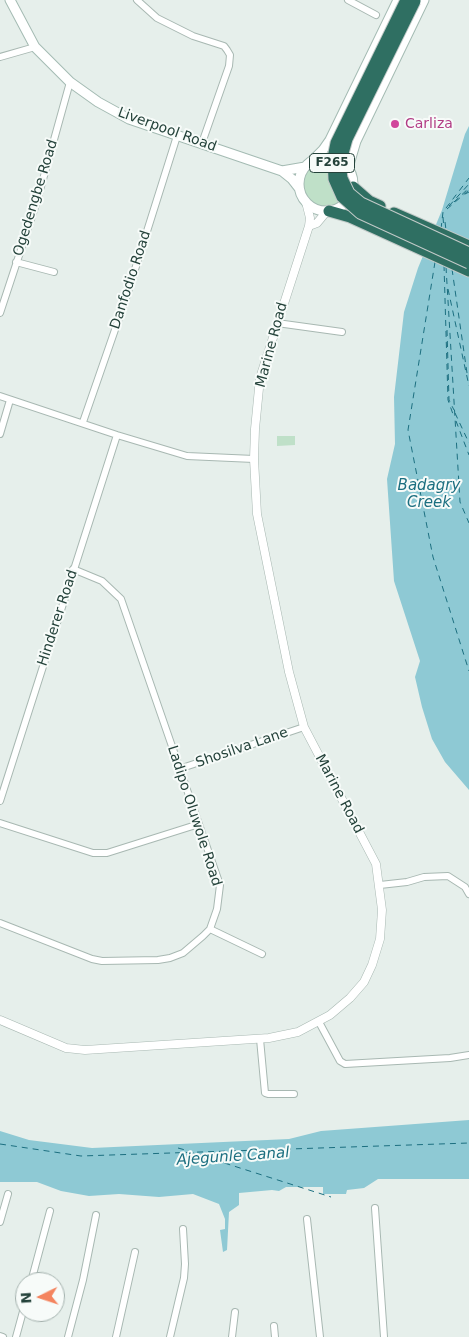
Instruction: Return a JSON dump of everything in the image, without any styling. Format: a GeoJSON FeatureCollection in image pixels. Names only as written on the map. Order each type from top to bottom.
{"type":"FeatureCollection","features":[{"type":"Feature","properties":{"kind":"highway","name":"F265"},"geometry":{"type":"LineString","coordinates":[[415,0],[347,139],[340,164],[342,178],[349,193],[361,203],[469,253]]}},
{"type":"Feature","properties":{"kind":"highway","name":"F265"},"geometry":{"type":"LineString","coordinates":[[415,0],[336,143],[333,158],[334,179],[342,197],[360,213],[469,263]]}},
{"type":"Feature","properties":{"kind":"highway"},"geometry":{"type":"LineString","coordinates":[[353,187],[369,201],[469,246]]}},
{"type":"Feature","properties":{"kind":"highway"},"geometry":{"type":"LineString","coordinates":[[328,211],[340,213],[469,271]]}},
{"type":"Feature","properties":{"kind":"main road","name":"Liverpool Road"},"geometry":{"type":"LineString","coordinates":[[10,0],[35,47],[70,82],[98,102],[129,119],[282,171],[300,188]]}},
{"type":"Feature","properties":{"kind":"main road"},"geometry":{"type":"LineString","coordinates":[[314,160],[322,157],[332,158],[348,168],[352,177],[353,187],[347,201],[339,208],[328,211],[314,209],[306,202],[300,188],[301,175],[330,140],[398,0]]}},
{"type":"Feature","properties":{"kind":"main road"},"geometry":{"type":"LineString","coordinates":[[348,168],[356,141],[415,0]]}},
{"type":"Feature","properties":{"kind":"main road","name":"Liverpool Road"},"geometry":{"type":"LineString","coordinates":[[282,171],[306,167]]}},
{"type":"Feature","properties":{"kind":"street"},"geometry":{"type":"LineString","coordinates":[[137,0],[157,18],[193,36],[224,46],[230,56],[229,66],[202,143]]}},
{"type":"Feature","properties":{"kind":"street"},"geometry":{"type":"LineString","coordinates":[[351,1],[376,15]]}},
{"type":"Feature","properties":{"kind":"street"},"geometry":{"type":"LineString","coordinates":[[0,57],[35,47]]}},
{"type":"Feature","properties":{"kind":"street","name":"Ogedengbe Road"},"geometry":{"type":"LineString","coordinates":[[0,313],[36,201],[70,82]]}},
{"type":"Feature","properties":{"kind":"street","name":"Danfodio Road"},"geometry":{"type":"LineString","coordinates":[[83,422],[126,298],[178,136]]}},
{"type":"Feature","properties":{"kind":"street"},"geometry":{"type":"LineString","coordinates":[[306,202],[310,218],[308,226]]}},
{"type":"Feature","properties":{"kind":"street"},"geometry":{"type":"LineString","coordinates":[[308,226],[316,223],[328,211]]}},
{"type":"Feature","properties":{"kind":"street","name":"Marine Road"},"geometry":{"type":"LineString","coordinates":[[0,1020],[66,1048],[85,1050],[260,1039],[298,1032],[319,1022],[340,1008],[350,998],[364,982],[372,965],[382,925],[380,885],[376,864],[304,727],[289,672],[257,514],[254,459],[260,378],[308,226]]}},
{"type":"Feature","properties":{"kind":"street"},"geometry":{"type":"LineString","coordinates":[[16,262],[54,272]]}},
{"type":"Feature","properties":{"kind":"street"},"geometry":{"type":"LineString","coordinates":[[278,323],[342,332]]}},
{"type":"Feature","properties":{"kind":"street"},"geometry":{"type":"LineString","coordinates":[[0,396],[187,456],[254,459]]}},
{"type":"Feature","properties":{"kind":"street"},"geometry":{"type":"LineString","coordinates":[[0,434],[10,400]]}},
{"type":"Feature","properties":{"kind":"street","name":"Hinderer Road"},"geometry":{"type":"LineString","coordinates":[[0,802],[117,435]]}},
{"type":"Feature","properties":{"kind":"street","name":"Ladipo Oluwole Road"},"geometry":{"type":"LineString","coordinates":[[73,569],[102,581],[121,599],[220,885],[218,909],[210,930]]}},
{"type":"Feature","properties":{"kind":"street","name":"Shosilva Lane"},"geometry":{"type":"LineString","coordinates":[[179,769],[304,727]]}},
{"type":"Feature","properties":{"kind":"street"},"geometry":{"type":"LineString","coordinates":[[0,823],[92,853],[112,852],[200,824]]}},
{"type":"Feature","properties":{"kind":"street"},"geometry":{"type":"LineString","coordinates":[[380,885],[407,882],[424,877],[448,876],[465,887],[469,894]]}},
{"type":"Feature","properties":{"kind":"street"},"geometry":{"type":"LineString","coordinates":[[0,923],[83,956],[102,961],[170,958],[183,953],[210,930],[262,954]]}},
{"type":"Feature","properties":{"kind":"street"},"geometry":{"type":"LineString","coordinates":[[319,1022],[340,1061],[345,1064],[450,1058],[469,1055]]}},
{"type":"Feature","properties":{"kind":"street"},"geometry":{"type":"LineString","coordinates":[[260,1039],[265,1093],[294,1094]]}},
{"type":"Feature","properties":{"kind":"street"},"geometry":{"type":"LineString","coordinates":[[0,1222],[8,1194]]}},
{"type":"Feature","properties":{"kind":"street"},"geometry":{"type":"LineString","coordinates":[[375,1208],[375,1231],[384,1337]]}},
{"type":"Feature","properties":{"kind":"street"},"geometry":{"type":"LineString","coordinates":[[34,1272],[50,1211]]}},
{"type":"Feature","properties":{"kind":"street"},"geometry":{"type":"LineString","coordinates":[[68,1337],[83,1280],[96,1215]]}},
{"type":"Feature","properties":{"kind":"street"},"geometry":{"type":"LineString","coordinates":[[307,1219],[320,1337]]}},
{"type":"Feature","properties":{"kind":"street"},"geometry":{"type":"LineString","coordinates":[[170,1337],[184,1278],[183,1229]]}},
{"type":"Feature","properties":{"kind":"street"},"geometry":{"type":"LineString","coordinates":[[116,1337],[135,1252]]}},
{"type":"Feature","properties":{"kind":"street"},"geometry":{"type":"LineString","coordinates":[[232,1337],[235,1312]]}},
{"type":"Feature","properties":{"kind":"street"},"geometry":{"type":"LineString","coordinates":[[16,1337],[20,1322]]}},
{"type":"Feature","properties":{"kind":"street"},"geometry":{"type":"LineString","coordinates":[[274,1326],[276,1337]]}},
{"type":"Feature","properties":{"kind":"green space"},"geometry":{"type":"Polygon","coordinates":[[[321,162],[329,162],[338,166],[344,172],[348,185],[344,198],[338,204],[329,208],[321,208],[312,204],[306,198],[302,189],[302,181],[306,172],[312,166],[321,162]]]}},
{"type":"Feature","properties":{"kind":"green space"},"geometry":{"type":"Polygon","coordinates":[[[277,436],[295,436],[295,445],[277,446],[277,436]]]}},
{"type":"Feature","properties":{"kind":"water","name":"Badagry Creek"},"geometry":{"type":"Polygon","coordinates":[[[469,126],[469,790],[445,762],[432,739],[422,707],[415,677],[420,661],[394,581],[387,479],[395,444],[394,397],[404,312],[418,268],[442,210],[469,126]]]}},
{"type":"Feature","properties":{"kind":"water","name":"Ajegunle Canal"},"geometry":{"type":"Polygon","coordinates":[[[469,1120],[469,1179],[378,1179],[364,1188],[347,1190],[346,1194],[323,1194],[323,1187],[286,1187],[279,1191],[239,1193],[239,1205],[229,1212],[227,1250],[223,1252],[220,1230],[225,1229],[225,1219],[219,1204],[193,1194],[159,1197],[119,1194],[89,1196],[61,1191],[37,1182],[0,1182],[0,1131],[29,1140],[92,1148],[289,1139],[321,1131],[469,1120]]]}},
{"type":"Feature","properties":{"kind":"ferry route"},"geometry":{"type":"LineString","coordinates":[[441,229],[443,212],[469,178]]}},
{"type":"Feature","properties":{"kind":"ferry route"},"geometry":{"type":"LineString","coordinates":[[449,206],[469,184]]}},
{"type":"Feature","properties":{"kind":"ferry route"},"geometry":{"type":"LineString","coordinates":[[454,202],[469,188]]}},
{"type":"Feature","properties":{"kind":"ferry route"},"geometry":{"type":"LineString","coordinates":[[447,209],[469,190]]}},
{"type":"Feature","properties":{"kind":"ferry route"},"geometry":{"type":"LineString","coordinates":[[465,194],[469,192]]}},
{"type":"Feature","properties":{"kind":"ferry route"},"geometry":{"type":"LineString","coordinates":[[443,217],[444,230]]}},
{"type":"Feature","properties":{"kind":"ferry route"},"geometry":{"type":"LineString","coordinates":[[445,222],[446,230]]}},
{"type":"Feature","properties":{"kind":"ferry route"},"geometry":{"type":"LineString","coordinates":[[435,262],[408,430],[433,557],[469,671]]}},
{"type":"Feature","properties":{"kind":"ferry route"},"geometry":{"type":"LineString","coordinates":[[444,265],[448,400],[454,417]]}},
{"type":"Feature","properties":{"kind":"ferry route"},"geometry":{"type":"LineString","coordinates":[[446,267],[460,502],[469,523]]}},
{"type":"Feature","properties":{"kind":"ferry route"},"geometry":{"type":"LineString","coordinates":[[452,269],[467,373]]}},
{"type":"Feature","properties":{"kind":"ferry route"},"geometry":{"type":"LineString","coordinates":[[448,289],[469,386]]}},
{"type":"Feature","properties":{"kind":"ferry route"},"geometry":{"type":"LineString","coordinates":[[447,330],[449,400],[454,410]]}},
{"type":"Feature","properties":{"kind":"ferry route"},"geometry":{"type":"LineString","coordinates":[[455,413],[469,443]]}},
{"type":"Feature","properties":{"kind":"ferry route"},"geometry":{"type":"LineString","coordinates":[[456,421],[469,455]]}},
{"type":"Feature","properties":{"kind":"ferry route"},"geometry":{"type":"LineString","coordinates":[[0,1144],[81,1156],[469,1143]]}},
{"type":"Feature","properties":{"kind":"ferry route"},"geometry":{"type":"LineString","coordinates":[[178,1148],[189,1151]]}},
{"type":"Feature","properties":{"kind":"ferry route"},"geometry":{"type":"LineString","coordinates":[[193,1153],[331,1197]]}},
{"type":"Feature","properties":{"kind":"place","name":"Carliza"},"geometry":{"type":"Point","coordinates":[395,124]}}]}
